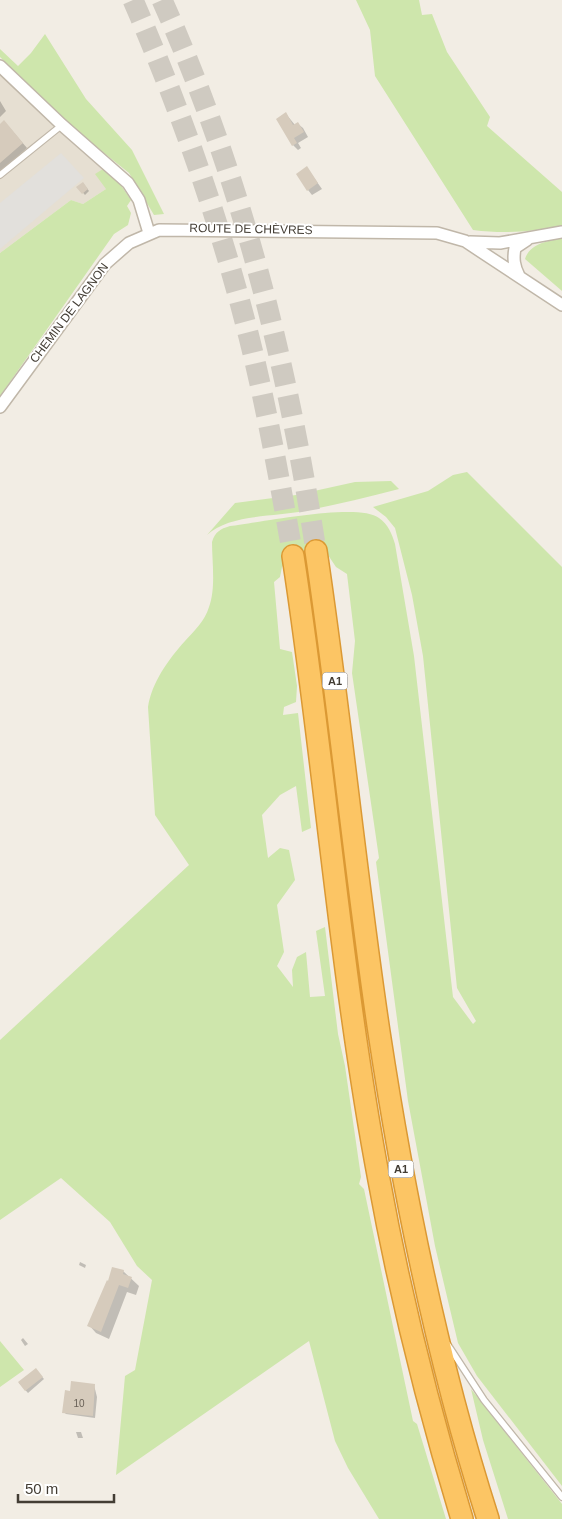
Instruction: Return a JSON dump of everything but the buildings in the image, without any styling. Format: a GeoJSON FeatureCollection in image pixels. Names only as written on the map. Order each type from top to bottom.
{"type":"FeatureCollection","features":[{"type":"Feature","properties":{"kind":"highway","name":"A1"},"geometry":{"type":"LineString","coordinates":[[316,551],[329,636],[379,1031],[402,1171],[431,1318],[488,1519]]}},
{"type":"Feature","properties":{"kind":"highway","name":"A1"},"geometry":{"type":"LineString","coordinates":[[293,556],[358,1053],[378,1178],[411,1337],[462,1519]]}},
{"type":"Feature","properties":{"kind":"street"},"geometry":{"type":"LineString","coordinates":[[0,66],[62,125],[128,183],[139,200],[149,233]]}},
{"type":"Feature","properties":{"kind":"street","name":"ROUTE DE CHÈVRES"},"geometry":{"type":"LineString","coordinates":[[149,233],[179,228],[423,231],[465,241],[562,305]]}},
{"type":"Feature","properties":{"kind":"street"},"geometry":{"type":"LineString","coordinates":[[465,241],[500,243],[562,232]]}},
{"type":"Feature","properties":{"kind":"street","name":"CHEMIN DE LAGNON"},"geometry":{"type":"LineString","coordinates":[[0,407],[104,264],[120,248],[149,233]]}},
{"type":"Feature","properties":{"kind":"street"},"geometry":{"type":"LineString","coordinates":[[519,276],[513,263],[515,248],[521,242],[530,238]]}},
{"type":"Feature","properties":{"kind":"lane"},"geometry":{"type":"LineString","coordinates":[[0,175],[62,125]]}},
{"type":"Feature","properties":{"kind":"lane"},"geometry":{"type":"LineString","coordinates":[[431,1318],[484,1400],[562,1497]]}},
{"type":"Feature","properties":{"kind":"shaded area"},"geometry":{"type":"Polygon","coordinates":[[[0,66],[105,163],[106,189],[83,204],[71,200],[0,253],[0,66]]]}},
{"type":"Feature","properties":{"kind":"shaded area"},"geometry":{"type":"Polygon","coordinates":[[[61,153],[84,178],[0,249],[0,203],[61,153]]]}},
{"type":"Feature","properties":{"kind":"green space"},"geometry":{"type":"Polygon","coordinates":[[[356,0],[419,0],[422,15],[432,14],[447,52],[490,117],[487,126],[562,192],[562,226],[518,232],[473,230],[375,76],[370,30],[356,0]]]}},
{"type":"Feature","properties":{"kind":"green space"},"geometry":{"type":"Polygon","coordinates":[[[45,34],[86,99],[132,150],[164,214],[154,215],[129,173],[79,133],[0,57],[0,49],[18,66],[31,53],[45,34]]]}},
{"type":"Feature","properties":{"kind":"green space"},"geometry":{"type":"Polygon","coordinates":[[[103,169],[118,181],[131,200],[127,206],[131,213],[128,225],[114,234],[0,396],[0,253],[71,200],[83,204],[106,189],[95,174],[103,169]]]}},
{"type":"Feature","properties":{"kind":"green space"},"geometry":{"type":"Polygon","coordinates":[[[562,238],[562,291],[525,259],[535,246],[562,238]]]}},
{"type":"Feature","properties":{"kind":"green space"},"geometry":{"type":"Polygon","coordinates":[[[467,472],[562,567],[562,1486],[477,1376],[458,1343],[435,1246],[408,1101],[376,862],[379,858],[352,673],[355,641],[347,574],[336,567],[324,549],[305,561],[302,558],[288,559],[282,567],[280,577],[274,582],[280,649],[292,652],[297,686],[296,702],[284,707],[283,715],[298,713],[311,828],[302,832],[296,786],[280,795],[262,815],[268,858],[280,848],[289,850],[295,880],[277,905],[284,952],[277,966],[293,987],[292,970],[297,957],[306,952],[310,997],[325,996],[316,931],[325,927],[338,1034],[345,1066],[361,1177],[359,1184],[364,1189],[413,1421],[417,1424],[446,1519],[379,1519],[348,1468],[335,1441],[309,1341],[116,1475],[125,1376],[135,1370],[152,1280],[137,1266],[110,1222],[61,1178],[0,1220],[0,1040],[189,865],[155,815],[148,707],[157,680],[173,656],[199,626],[207,612],[212,592],[212,542],[216,533],[230,526],[307,515],[351,512],[368,514],[379,518],[385,523],[395,544],[414,656],[453,997],[473,1024],[476,1021],[457,988],[423,656],[412,595],[395,528],[386,517],[373,507],[428,491],[453,475],[467,472]]]}},
{"type":"Feature","properties":{"kind":"green space"},"geometry":{"type":"Polygon","coordinates":[[[391,481],[399,489],[340,504],[292,513],[253,517],[227,523],[207,535],[235,503],[296,495],[355,482],[391,481]]]}},
{"type":"Feature","properties":{"kind":"green space"},"geometry":{"type":"Polygon","coordinates":[[[0,1341],[24,1370],[0,1387],[0,1341]]]}},
{"type":"Feature","properties":{"kind":"green space"},"geometry":{"type":"Polygon","coordinates":[[[471,1389],[562,1504],[562,1519],[508,1519],[483,1440],[471,1389]]]}},
{"type":"Feature","properties":{"kind":"tunnel"},"geometry":{"type":"LineString","coordinates":[[133,0],[183,124],[212,208],[238,294],[262,391],[293,556]]}},
{"type":"Feature","properties":{"kind":"tunnel"},"geometry":{"type":"LineString","coordinates":[[162,0],[190,66],[215,134],[258,270],[291,410],[316,551]]}}]}
